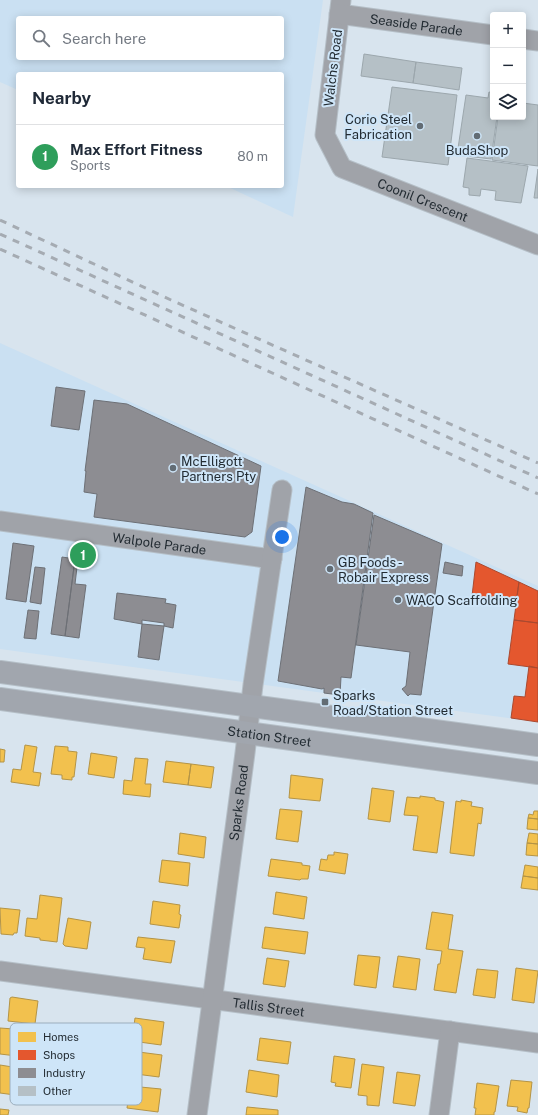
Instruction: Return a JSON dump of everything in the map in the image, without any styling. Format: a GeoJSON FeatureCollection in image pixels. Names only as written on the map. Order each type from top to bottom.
{"type":"FeatureCollection","features":[{"type":"Feature","properties":{"kind":"main road","name":"Station Street"},"geometry":{"type":"LineString","coordinates":[[0,672],[538,745]]}},
{"type":"Feature","properties":{"kind":"main road","name":"Station Street"},"geometry":{"type":"LineString","coordinates":[[0,699],[538,773]]}},
{"type":"Feature","properties":{"kind":"street","name":"Seaside Parade"},"geometry":{"type":"LineString","coordinates":[[340,7],[490,34]]}},
{"type":"Feature","properties":{"kind":"street","name":"Walchs Road"},"geometry":{"type":"LineString","coordinates":[[325,135],[340,7]]}},
{"type":"Feature","properties":{"kind":"street"},"geometry":{"type":"LineString","coordinates":[[526,39],[538,41]]}},
{"type":"Feature","properties":{"kind":"street","name":"Coonil Crescent"},"geometry":{"type":"LineString","coordinates":[[325,135],[342,168],[538,245]]}},
{"type":"Feature","properties":{"kind":"street","name":"Sparks Road"},"geometry":{"type":"LineString","coordinates":[[197,1115],[250,706],[282,490]]}},
{"type":"Feature","properties":{"kind":"street","name":"Walpole Parade"},"geometry":{"type":"LineString","coordinates":[[0,522],[272,559]]}},
{"type":"Feature","properties":{"kind":"street","name":"Tallis Street"},"geometry":{"type":"LineString","coordinates":[[0,971],[538,1043]]}},
{"type":"Feature","properties":{"kind":"street"},"geometry":{"type":"LineString","coordinates":[[439,1115],[450,1031]]}},
{"type":"Feature","properties":{"kind":"shaded area"},"geometry":{"type":"Polygon","coordinates":[[[0,0],[323,0],[293,217],[230,188],[284,188],[284,72],[16,72],[16,89],[0,82],[0,0]]]}},
{"type":"Feature","properties":{"kind":"shaded area"},"geometry":{"type":"Polygon","coordinates":[[[0,343],[538,586],[538,722],[0,649],[0,343]]]}},
{"type":"Feature","properties":{"kind":"building: Homes"},"geometry":{"type":"Polygon","coordinates":[[[25,745],[37,747],[33,772],[41,773],[39,786],[11,782],[13,769],[21,770],[25,745]]]}},
{"type":"Feature","properties":{"kind":"building: Homes"},"geometry":{"type":"Polygon","coordinates":[[[55,746],[68,747],[68,751],[77,752],[74,777],[72,777],[72,780],[62,779],[62,775],[51,774],[55,746]]]}},
{"type":"Feature","properties":{"kind":"building: Homes"},"geometry":{"type":"Polygon","coordinates":[[[0,749],[5,750],[4,762],[0,762],[0,749]]]}},
{"type":"Feature","properties":{"kind":"building: Homes"},"geometry":{"type":"Polygon","coordinates":[[[91,753],[117,757],[114,778],[88,774],[91,753]]]}},
{"type":"Feature","properties":{"kind":"building: Homes"},"geometry":{"type":"Polygon","coordinates":[[[135,758],[148,759],[145,784],[151,784],[150,797],[123,794],[124,780],[132,781],[135,758]]]}},
{"type":"Feature","properties":{"kind":"building: Homes"},"geometry":{"type":"Polygon","coordinates":[[[166,761],[191,764],[188,785],[163,782],[166,761]]]}},
{"type":"Feature","properties":{"kind":"building: Homes"},"geometry":{"type":"Polygon","coordinates":[[[191,764],[214,767],[211,788],[188,785],[191,764]]]}},
{"type":"Feature","properties":{"kind":"building: Homes"},"geometry":{"type":"Polygon","coordinates":[[[291,775],[323,779],[320,801],[289,798],[291,775]]]}},
{"type":"Feature","properties":{"kind":"building: Homes"},"geometry":{"type":"Polygon","coordinates":[[[372,788],[394,791],[390,822],[368,819],[372,788]]]}},
{"type":"Feature","properties":{"kind":"building: Homes"},"geometry":{"type":"Polygon","coordinates":[[[420,796],[435,798],[435,800],[444,802],[437,853],[413,850],[418,816],[404,815],[407,797],[420,798],[420,796]]]}},
{"type":"Feature","properties":{"kind":"building: Homes"},"geometry":{"type":"Polygon","coordinates":[[[461,800],[472,802],[471,806],[483,808],[481,824],[478,823],[474,856],[450,853],[456,801],[461,802],[461,800]]]}},
{"type":"Feature","properties":{"kind":"building: Homes"},"geometry":{"type":"Polygon","coordinates":[[[280,809],[302,811],[298,842],[276,839],[280,809]]]}},
{"type":"Feature","properties":{"kind":"building: Homes"},"geometry":{"type":"Polygon","coordinates":[[[534,811],[538,811],[538,819],[528,818],[529,814],[533,815],[534,811]]]}},
{"type":"Feature","properties":{"kind":"building: Homes"},"geometry":{"type":"Polygon","coordinates":[[[528,818],[538,819],[538,830],[527,829],[528,818]]]}},
{"type":"Feature","properties":{"kind":"building: Homes"},"geometry":{"type":"Polygon","coordinates":[[[180,833],[206,837],[204,858],[178,854],[180,833]]]}},
{"type":"Feature","properties":{"kind":"building: Homes"},"geometry":{"type":"Polygon","coordinates":[[[529,833],[538,834],[538,844],[527,843],[529,833]]]}},
{"type":"Feature","properties":{"kind":"building: Homes"},"geometry":{"type":"Polygon","coordinates":[[[527,843],[538,844],[538,856],[526,855],[527,843]]]}},
{"type":"Feature","properties":{"kind":"building: Homes"},"geometry":{"type":"Polygon","coordinates":[[[334,852],[348,854],[345,874],[319,870],[321,859],[327,860],[328,855],[334,855],[334,852]]]}},
{"type":"Feature","properties":{"kind":"building: Homes"},"geometry":{"type":"Polygon","coordinates":[[[271,859],[302,863],[302,865],[310,866],[308,879],[300,880],[268,876],[271,859]]]}},
{"type":"Feature","properties":{"kind":"building: Homes"},"geometry":{"type":"Polygon","coordinates":[[[162,860],[190,863],[188,886],[159,882],[162,860]]]}},
{"type":"Feature","properties":{"kind":"building: Homes"},"geometry":{"type":"Polygon","coordinates":[[[525,865],[538,867],[538,878],[523,876],[525,865]]]}},
{"type":"Feature","properties":{"kind":"building: Homes"},"geometry":{"type":"Polygon","coordinates":[[[523,876],[538,878],[538,890],[521,888],[523,876]]]}},
{"type":"Feature","properties":{"kind":"building: Homes"},"geometry":{"type":"Polygon","coordinates":[[[276,892],[307,897],[304,919],[273,914],[276,892]]]}},
{"type":"Feature","properties":{"kind":"building: Homes"},"geometry":{"type":"Polygon","coordinates":[[[40,895],[62,898],[57,942],[25,936],[27,918],[37,919],[40,895]]]}},
{"type":"Feature","properties":{"kind":"building: Homes"},"geometry":{"type":"Polygon","coordinates":[[[153,901],[180,905],[179,914],[181,915],[179,928],[150,924],[153,901]]]}},
{"type":"Feature","properties":{"kind":"building: Homes"},"geometry":{"type":"Polygon","coordinates":[[[0,908],[20,910],[17,933],[14,933],[13,935],[1,934],[0,908]]]}},
{"type":"Feature","properties":{"kind":"building: Homes"},"geometry":{"type":"Polygon","coordinates":[[[432,912],[453,915],[448,949],[463,951],[456,993],[434,990],[438,964],[440,964],[442,951],[426,949],[432,912]]]}},
{"type":"Feature","properties":{"kind":"building: Homes"},"geometry":{"type":"Polygon","coordinates":[[[68,918],[91,922],[87,949],[65,946],[63,944],[68,918]]]}},
{"type":"Feature","properties":{"kind":"building: Homes"},"geometry":{"type":"Polygon","coordinates":[[[265,927],[308,932],[305,954],[262,948],[265,927]]]}},
{"type":"Feature","properties":{"kind":"building: Homes"},"geometry":{"type":"Polygon","coordinates":[[[138,937],[175,941],[171,963],[143,959],[145,948],[136,947],[138,937]]]}},
{"type":"Feature","properties":{"kind":"building: Homes"},"geometry":{"type":"Polygon","coordinates":[[[358,955],[380,957],[376,988],[354,985],[358,955]]]}},
{"type":"Feature","properties":{"kind":"building: Homes"},"geometry":{"type":"Polygon","coordinates":[[[398,956],[420,959],[416,990],[393,987],[398,956]]]}},
{"type":"Feature","properties":{"kind":"building: Homes"},"geometry":{"type":"Polygon","coordinates":[[[267,958],[289,961],[285,987],[263,984],[267,958]]]}},
{"type":"Feature","properties":{"kind":"building: Homes"},"geometry":{"type":"Polygon","coordinates":[[[516,968],[538,971],[534,1003],[512,1000],[516,968]]]}},
{"type":"Feature","properties":{"kind":"building: Homes"},"geometry":{"type":"Polygon","coordinates":[[[477,969],[498,971],[495,998],[473,995],[477,969]]]}},
{"type":"Feature","properties":{"kind":"building: Homes"},"geometry":{"type":"Polygon","coordinates":[[[12,997],[38,1001],[35,1023],[8,1021],[10,998],[12,997]]]}},
{"type":"Feature","properties":{"kind":"building: Homes"},"geometry":{"type":"Polygon","coordinates":[[[135,1018],[164,1022],[161,1045],[142,1042],[142,1023],[134,1023],[135,1018]]]}},
{"type":"Feature","properties":{"kind":"building: Homes"},"geometry":{"type":"Polygon","coordinates":[[[0,1028],[10,1029],[10,1055],[0,1054],[0,1028]]]}},
{"type":"Feature","properties":{"kind":"building: Homes"},"geometry":{"type":"Polygon","coordinates":[[[260,1038],[291,1042],[288,1064],[257,1060],[260,1038]]]}},
{"type":"Feature","properties":{"kind":"building: Homes"},"geometry":{"type":"Polygon","coordinates":[[[142,1052],[162,1055],[159,1077],[142,1075],[142,1052]]]}},
{"type":"Feature","properties":{"kind":"building: Homes"},"geometry":{"type":"Polygon","coordinates":[[[334,1056],[355,1059],[351,1088],[335,1086],[336,1083],[331,1082],[334,1056]]]}},
{"type":"Feature","properties":{"kind":"building: Homes"},"geometry":{"type":"Polygon","coordinates":[[[362,1064],[384,1067],[379,1106],[367,1105],[367,1096],[358,1095],[362,1064]]]}},
{"type":"Feature","properties":{"kind":"building: Homes"},"geometry":{"type":"Polygon","coordinates":[[[0,1065],[10,1067],[10,1094],[0,1093],[0,1065]]]}},
{"type":"Feature","properties":{"kind":"building: Homes"},"geometry":{"type":"Polygon","coordinates":[[[249,1070],[279,1075],[277,1097],[246,1092],[249,1070]]]}},
{"type":"Feature","properties":{"kind":"building: Homes"},"geometry":{"type":"Polygon","coordinates":[[[397,1072],[420,1075],[415,1106],[393,1103],[397,1072]]]}},
{"type":"Feature","properties":{"kind":"building: Homes"},"geometry":{"type":"Polygon","coordinates":[[[511,1080],[532,1082],[527,1113],[517,1111],[518,1107],[507,1106],[511,1080]]]}},
{"type":"Feature","properties":{"kind":"building: Homes"},"geometry":{"type":"Polygon","coordinates":[[[477,1083],[499,1086],[494,1115],[475,1115],[476,1108],[474,1108],[477,1083]]]}},
{"type":"Feature","properties":{"kind":"building: Homes"},"geometry":{"type":"Polygon","coordinates":[[[142,1087],[161,1089],[158,1112],[127,1108],[127,1105],[142,1105],[142,1087]]]}},
{"type":"Feature","properties":{"kind":"building: Homes"},"geometry":{"type":"Polygon","coordinates":[[[247,1107],[278,1110],[278,1115],[246,1115],[247,1107]]]}},
{"type":"Feature","properties":{"kind":"building: Homes"},"geometry":{"type":"Polygon","coordinates":[[[0,1109],[9,1110],[8,1115],[0,1115],[0,1109]]]}},
{"type":"Feature","properties":{"kind":"building: Shops"},"geometry":{"type":"Polygon","coordinates":[[[476,562],[519,582],[516,602],[472,596],[476,562]]]}},
{"type":"Feature","properties":{"kind":"building: Shops"},"geometry":{"type":"Polygon","coordinates":[[[519,582],[538,591],[538,623],[514,620],[519,582]]]}},
{"type":"Feature","properties":{"kind":"building: Shops"},"geometry":{"type":"Polygon","coordinates":[[[514,620],[538,623],[538,668],[508,664],[514,620]]]}},
{"type":"Feature","properties":{"kind":"building: Shops"},"geometry":{"type":"Polygon","coordinates":[[[529,666],[538,668],[538,722],[511,718],[514,696],[525,697],[529,666]]]}},
{"type":"Feature","properties":{"kind":"building: Industry"},"geometry":{"type":"Polygon","coordinates":[[[56,387],[85,391],[79,430],[51,426],[56,387]]]}},
{"type":"Feature","properties":{"kind":"building: Industry","name":"McElligott Partners Pty"},"geometry":{"type":"Polygon","coordinates":[[[94,400],[127,404],[261,466],[252,532],[245,537],[94,517],[97,494],[84,492],[85,471],[94,400]]]}},
{"type":"Feature","properties":{"kind":"building: Industry","name":"GB Foods - Robair Express"},"geometry":{"type":"Polygon","coordinates":[[[306,487],[342,502],[354,504],[373,513],[351,678],[341,677],[340,695],[324,693],[324,688],[322,689],[278,681],[306,487]]]}},
{"type":"Feature","properties":{"kind":"building: Industry","name":"WACO Scaffolding"},"geometry":{"type":"Polygon","coordinates":[[[374,515],[442,544],[421,695],[410,694],[408,696],[402,689],[406,686],[410,652],[356,645],[374,515]]]}},
{"type":"Feature","properties":{"kind":"building: Industry"},"geometry":{"type":"Polygon","coordinates":[[[13,543],[34,546],[26,602],[6,599],[13,543]]]}},
{"type":"Feature","properties":{"kind":"building: Industry"},"geometry":{"type":"Polygon","coordinates":[[[62,557],[75,559],[65,636],[51,634],[62,557]]]}},
{"type":"Feature","properties":{"kind":"building: Industry"},"geometry":{"type":"Polygon","coordinates":[[[75,559],[78,559],[75,584],[86,585],[79,638],[65,636],[75,559]]]}},
{"type":"Feature","properties":{"kind":"building: Industry"},"geometry":{"type":"Polygon","coordinates":[[[445,562],[463,566],[462,576],[443,573],[445,562]]]}},
{"type":"Feature","properties":{"kind":"building: Industry"},"geometry":{"type":"Polygon","coordinates":[[[35,567],[45,568],[41,604],[30,602],[35,567]]]}},
{"type":"Feature","properties":{"kind":"building: Industry"},"geometry":{"type":"Polygon","coordinates":[[[117,593],[166,599],[165,603],[176,605],[173,628],[164,626],[164,623],[142,620],[142,624],[114,619],[117,593]]]}},
{"type":"Feature","properties":{"kind":"building: Industry"},"geometry":{"type":"Polygon","coordinates":[[[28,610],[39,611],[36,639],[24,638],[28,610]]]}},
{"type":"Feature","properties":{"kind":"building: Industry"},"geometry":{"type":"Polygon","coordinates":[[[142,624],[164,626],[159,660],[138,657],[142,624]]]}},
{"type":"Feature","properties":{"kind":"building: Other"},"geometry":{"type":"Polygon","coordinates":[[[364,54],[416,62],[413,83],[361,76],[364,54]]]}},
{"type":"Feature","properties":{"kind":"building: Other"},"geometry":{"type":"Polygon","coordinates":[[[416,62],[462,68],[459,90],[413,83],[416,62]]]}},
{"type":"Feature","properties":{"kind":"building: Other","name":"Corio Steel Fabrication"},"geometry":{"type":"Polygon","coordinates":[[[392,87],[457,95],[448,165],[382,157],[392,87]]]}},
{"type":"Feature","properties":{"kind":"building: Other","name":"BudaShop"},"geometry":{"type":"Polygon","coordinates":[[[490,92],[490,120],[497,120],[491,159],[457,155],[466,95],[488,98],[490,92]]]}},
{"type":"Feature","properties":{"kind":"building: Other"},"geometry":{"type":"Polygon","coordinates":[[[526,103],[538,105],[538,166],[492,160],[498,120],[526,120],[526,103]]]}},
{"type":"Feature","properties":{"kind":"building: Other"},"geometry":{"type":"Polygon","coordinates":[[[467,158],[528,166],[521,203],[495,200],[496,191],[481,189],[480,196],[469,195],[469,188],[463,187],[467,158]]]}},
{"type":"Feature","properties":{"kind":"building: Other"},"geometry":{"type":"Polygon","coordinates":[[[538,169],[538,198],[534,198],[538,169]]]}},
{"type":"Feature","properties":{"kind":"railway"},"geometry":{"type":"LineString","coordinates":[[0,220],[171,300],[538,463]]}},
{"type":"Feature","properties":{"kind":"railway"},"geometry":{"type":"LineString","coordinates":[[0,234],[538,478]]}},
{"type":"Feature","properties":{"kind":"railway"},"geometry":{"type":"LineString","coordinates":[[0,249],[538,494]]}},
{"type":"Feature","properties":{"kind":"place","name":"Corio Steel Fabrication"},"geometry":{"type":"Point","coordinates":[420,126]}},
{"type":"Feature","properties":{"kind":"place","name":"BudaShop"},"geometry":{"type":"Point","coordinates":[477,136]}},
{"type":"Feature","properties":{"kind":"place","name":"McElligott Partners Pty"},"geometry":{"type":"Point","coordinates":[173,468]}},
{"type":"Feature","properties":{"kind":"place","name":"Max Effort Fitness"},"geometry":{"type":"Point","coordinates":[83,555]}},
{"type":"Feature","properties":{"kind":"place","name":"GB Foods - Robair Express"},"geometry":{"type":"Point","coordinates":[330,569]}},
{"type":"Feature","properties":{"kind":"place","name":"WACO Scaffolding"},"geometry":{"type":"Point","coordinates":[398,600]}},
{"type":"Feature","properties":{"kind":"place","name":"Sparks Road/Station Street"},"geometry":{"type":"Point","coordinates":[325,702]}}]}
